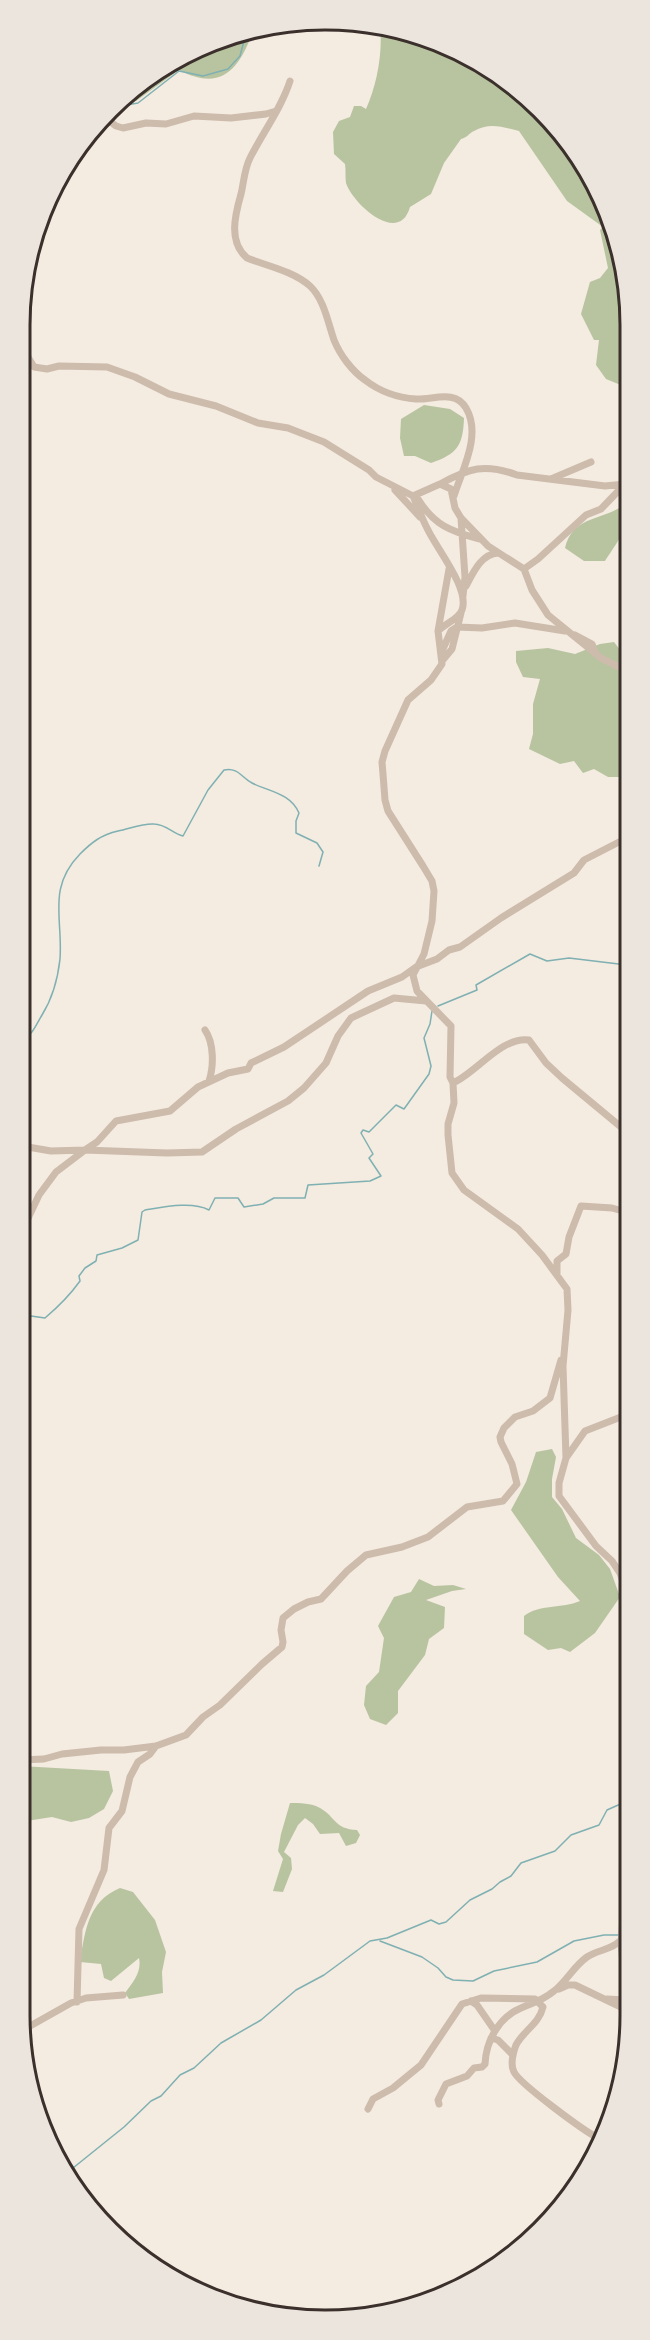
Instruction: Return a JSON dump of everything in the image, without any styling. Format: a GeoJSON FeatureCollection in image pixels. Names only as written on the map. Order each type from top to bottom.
{"type":"FeatureCollection","features":[{"type":"Feature","properties":{"kind":"street"},"geometry":{"type":"LineString","coordinates":[[290,81],[282,103],[244,174],[236,207],[234,231],[241,253],[247,258],[297,278],[310,286],[321,303],[335,342],[346,360],[366,381],[398,396],[419,399],[450,397],[465,406],[470,416],[472,429],[464,471],[454,496]]}},
{"type":"Feature","properties":{"kind":"street"},"geometry":{"type":"LineString","coordinates":[[111,122],[123,128],[146,123],[165,124],[194,116],[231,118],[276,111]]}},
{"type":"Feature","properties":{"kind":"street"},"geometry":{"type":"LineString","coordinates":[[30,360],[34,367],[47,369],[59,366],[107,367],[135,377],[169,394],[216,406],[258,423],[288,428],[324,442],[369,470],[376,477],[414,495],[428,514],[440,524],[482,540]]}},
{"type":"Feature","properties":{"kind":"street"},"geometry":{"type":"LineString","coordinates":[[551,479],[591,462]]}},
{"type":"Feature","properties":{"kind":"street"},"geometry":{"type":"LineString","coordinates":[[414,495],[443,485],[464,471],[476,468],[496,470],[517,476],[605,486],[620,484]]}},
{"type":"Feature","properties":{"kind":"street"},"geometry":{"type":"LineString","coordinates":[[390,484],[425,524]]}},
{"type":"Feature","properties":{"kind":"street"},"geometry":{"type":"LineString","coordinates":[[443,485],[451,489],[455,507],[461,518],[482,540],[498,553],[525,569],[532,590],[548,615],[596,654],[620,668]]}},
{"type":"Feature","properties":{"kind":"street"},"geometry":{"type":"LineString","coordinates":[[525,569],[586,515],[601,509],[620,489]]}},
{"type":"Feature","properties":{"kind":"street"},"geometry":{"type":"LineString","coordinates":[[414,495],[425,524],[464,592]]}},
{"type":"Feature","properties":{"kind":"street"},"geometry":{"type":"LineString","coordinates":[[461,518],[464,534],[464,592],[458,627],[452,649],[442,657],[431,680],[408,700],[382,762],[385,800],[388,811],[432,881],[434,891],[432,921],[424,954],[413,975],[417,991],[451,1026],[450,1077],[453,1083],[454,1103],[448,1124],[448,1153],[452,1173],[464,1190],[518,1229],[542,1255],[567,1289],[563,1388],[566,1458],[559,1483],[559,1496],[596,1546],[612,1561],[620,1573]]}},
{"type":"Feature","properties":{"kind":"street"},"geometry":{"type":"LineString","coordinates":[[464,592],[484,558],[490,553],[498,553]]}},
{"type":"Feature","properties":{"kind":"street"},"geometry":{"type":"LineString","coordinates":[[442,657],[438,621],[448,579],[448,564]]}},
{"type":"Feature","properties":{"kind":"street"},"geometry":{"type":"LineString","coordinates":[[438,631],[461,613]]}},
{"type":"Feature","properties":{"kind":"street"},"geometry":{"type":"LineString","coordinates":[[458,627],[482,628],[515,623],[567,631]]}},
{"type":"Feature","properties":{"kind":"street"},"geometry":{"type":"LineString","coordinates":[[30,1214],[39,1195],[56,1172],[97,1142],[116,1121],[170,1111],[193,1090],[209,1081],[228,1073],[248,1069],[251,1063],[284,1047],[368,991],[402,976],[416,966],[437,959],[448,950],[460,947],[501,918],[574,873],[584,860],[620,842]]}},
{"type":"Feature","properties":{"kind":"street"},"geometry":{"type":"LineString","coordinates":[[30,1147],[51,1151],[85,1149],[167,1153],[202,1152],[236,1129],[288,1101],[304,1088],[326,1063],[338,1036],[351,1018],[394,998],[426,1001]]}},
{"type":"Feature","properties":{"kind":"street"},"geometry":{"type":"LineString","coordinates":[[205,1030],[210,1039],[212,1054],[209,1081]]}},
{"type":"Feature","properties":{"kind":"street"},"geometry":{"type":"LineString","coordinates":[[453,1083],[461,1080],[498,1050],[521,1039],[529,1040],[546,1063],[620,1126]]}},
{"type":"Feature","properties":{"kind":"street"},"geometry":{"type":"LineString","coordinates":[[558,1277],[556,1264],[566,1254],[569,1237],[581,1206],[620,1210]]}},
{"type":"Feature","properties":{"kind":"street"},"geometry":{"type":"LineString","coordinates":[[30,1760],[44,1759],[62,1754],[156,1746],[186,1735],[282,1647],[283,1618],[308,1602],[321,1599],[346,1571],[366,1555],[402,1547],[428,1537],[467,1507],[485,1502],[503,1501],[516,1484],[512,1464],[500,1437],[504,1428],[515,1417],[532,1411],[550,1398],[557,1380],[564,1344]]}},
{"type":"Feature","properties":{"kind":"street"},"geometry":{"type":"LineString","coordinates":[[566,1458],[585,1431],[620,1417]]}},
{"type":"Feature","properties":{"kind":"street"},"geometry":{"type":"LineString","coordinates":[[77,2002],[79,1929],[104,1870],[109,1828],[122,1811],[130,1778],[138,1762],[150,1754],[156,1746]]}},
{"type":"Feature","properties":{"kind":"street"},"geometry":{"type":"LineString","coordinates":[[620,1937],[620,1953]]}},
{"type":"Feature","properties":{"kind":"street"},"geometry":{"type":"LineString","coordinates":[[439,2104],[438,2100],[446,2084],[467,2076],[474,2068],[485,2064],[486,2051],[498,2025],[519,2008],[539,2002],[556,1990],[587,1957],[616,1945],[620,1937]]}},
{"type":"Feature","properties":{"kind":"street"},"geometry":{"type":"LineString","coordinates":[[556,1990],[575,1985],[620,2006]]}},
{"type":"Feature","properties":{"kind":"street"},"geometry":{"type":"LineString","coordinates":[[31,2025],[52,2012],[86,1998],[123,1995]]}},
{"type":"Feature","properties":{"kind":"street"},"geometry":{"type":"LineString","coordinates":[[368,2109],[373,2099],[393,2088],[421,2065],[462,2004],[481,1998],[536,1999],[543,2007],[540,2018],[522,2037],[513,2055],[513,2070],[523,2084],[594,2135]]}},
{"type":"Feature","properties":{"kind":"street"},"geometry":{"type":"LineString","coordinates":[[605,1999],[620,2000]]}},
{"type":"Feature","properties":{"kind":"street"},"geometry":{"type":"LineString","coordinates":[[471,2001],[477,2005],[493,2035],[513,2055]]}},
{"type":"Feature","properties":{"kind":"green space"},"geometry":{"type":"Polygon","coordinates":[[[381,36],[438,52],[489,80],[520,103],[547,130],[570,161],[590,195],[603,227],[567,201],[519,131],[496,126],[480,128],[461,139],[444,163],[431,194],[410,207],[404,218],[396,223],[387,222],[376,218],[366,210],[350,192],[346,183],[345,164],[334,154],[333,132],[339,121],[350,117],[354,106],[366,109],[373,90],[381,46],[381,36]]]}},
{"type":"Feature","properties":{"kind":"green space"},"geometry":{"type":"Polygon","coordinates":[[[250,40],[235,66],[217,78],[206,79],[179,70],[136,101],[132,101],[161,80],[195,60],[250,40]]]}},
{"type":"Feature","properties":{"kind":"green space"},"geometry":{"type":"Polygon","coordinates":[[[603,227],[617,286],[620,325],[620,385],[606,379],[596,365],[599,340],[594,340],[581,314],[590,282],[600,278],[608,268],[600,230],[603,227]]]}},
{"type":"Feature","properties":{"kind":"green space"},"geometry":{"type":"Polygon","coordinates":[[[424,405],[450,409],[464,418],[462,436],[457,448],[447,456],[431,463],[415,456],[404,456],[400,438],[401,419],[424,405]]]}},
{"type":"Feature","properties":{"kind":"green space"},"geometry":{"type":"Polygon","coordinates":[[[620,508],[620,536],[605,561],[584,561],[565,548],[575,529],[620,508]]]}},
{"type":"Feature","properties":{"kind":"green space"},"geometry":{"type":"Polygon","coordinates":[[[614,642],[620,650],[620,777],[608,777],[594,769],[583,773],[574,761],[560,764],[529,749],[533,734],[533,704],[540,679],[523,677],[516,662],[516,651],[548,648],[575,654],[600,644],[614,642]]]}},
{"type":"Feature","properties":{"kind":"green space"},"geometry":{"type":"Polygon","coordinates":[[[552,1449],[556,1457],[552,1497],[562,1509],[576,1538],[599,1555],[610,1569],[620,1597],[595,1633],[570,1652],[561,1648],[548,1650],[524,1634],[524,1616],[530,1612],[580,1601],[558,1577],[511,1510],[526,1482],[536,1452],[552,1449]]]}},
{"type":"Feature","properties":{"kind":"green space"},"geometry":{"type":"Polygon","coordinates":[[[419,1579],[434,1586],[453,1585],[466,1589],[426,1600],[445,1607],[444,1628],[429,1639],[425,1655],[398,1691],[398,1713],[386,1725],[370,1719],[364,1705],[366,1686],[379,1672],[384,1638],[378,1626],[394,1597],[411,1592],[419,1579]]]}},
{"type":"Feature","properties":{"kind":"green space"},"geometry":{"type":"Polygon","coordinates":[[[30,1767],[109,1771],[113,1791],[104,1809],[89,1818],[71,1822],[52,1817],[30,1820],[30,1767]]]}},
{"type":"Feature","properties":{"kind":"green space"},"geometry":{"type":"Polygon","coordinates":[[[290,1803],[317,1806],[339,1825],[357,1830],[360,1835],[356,1843],[346,1846],[339,1833],[320,1834],[305,1818],[298,1825],[284,1852],[291,1858],[292,1869],[283,1892],[273,1891],[283,1859],[278,1851],[290,1803]]]}},
{"type":"Feature","properties":{"kind":"green space"},"geometry":{"type":"Polygon","coordinates":[[[120,1888],[133,1892],[155,1920],[166,1952],[162,1972],[163,1993],[129,1999],[125,1993],[138,1972],[139,1958],[111,1981],[104,1978],[101,1964],[80,1962],[90,1918],[101,1901],[120,1888]]]}},
{"type":"Feature","properties":{"kind":"waterway"},"geometry":{"type":"LineString","coordinates":[[128,105],[138,103],[179,71],[203,76],[228,69],[240,56],[244,42]]}},
{"type":"Feature","properties":{"kind":"waterway"},"geometry":{"type":"LineString","coordinates":[[30,1034],[46,1009],[56,980],[60,959],[59,904],[63,879],[80,854],[97,840],[112,833],[150,824],[158,824],[183,836],[208,790],[224,770],[229,769],[236,771],[252,783],[285,797],[295,806],[299,813],[296,833],[317,843],[323,852],[319,866]]}},
{"type":"Feature","properties":{"kind":"waterway"},"geometry":{"type":"LineString","coordinates":[[438,1006],[477,990],[476,985],[530,954],[547,961],[569,958],[620,964]]}},
{"type":"Feature","properties":{"kind":"waterway"},"geometry":{"type":"LineString","coordinates":[[30,1317],[45,1318],[59,1305],[80,1281],[79,1276],[85,1268],[96,1261],[97,1255],[122,1248],[138,1240],[142,1212],[145,1210],[186,1205],[209,1210],[215,1198],[238,1198],[244,1207],[263,1204],[274,1198],[305,1198],[308,1185],[370,1181],[381,1176],[369,1158],[373,1154],[361,1133],[363,1130],[369,1132],[396,1105],[404,1109],[429,1074],[431,1066],[424,1038],[432,1011]]}},
{"type":"Feature","properties":{"kind":"waterway"},"geometry":{"type":"LineString","coordinates":[[73,2168],[124,2127],[151,2101],[161,2096],[180,2075],[194,2068],[221,2043],[261,2020],[296,1990],[324,1975],[370,1941],[387,1938],[431,1920],[439,1924],[446,1922],[470,1900],[511,1876],[521,1863],[555,1851],[571,1835],[599,1825],[607,1810],[620,1804]]}},
{"type":"Feature","properties":{"kind":"waterway"},"geometry":{"type":"LineString","coordinates":[[380,1941],[422,1957],[446,1977],[453,1980],[473,1981],[494,1971],[537,1962],[574,1941],[604,1935],[618,1935]]}}]}
